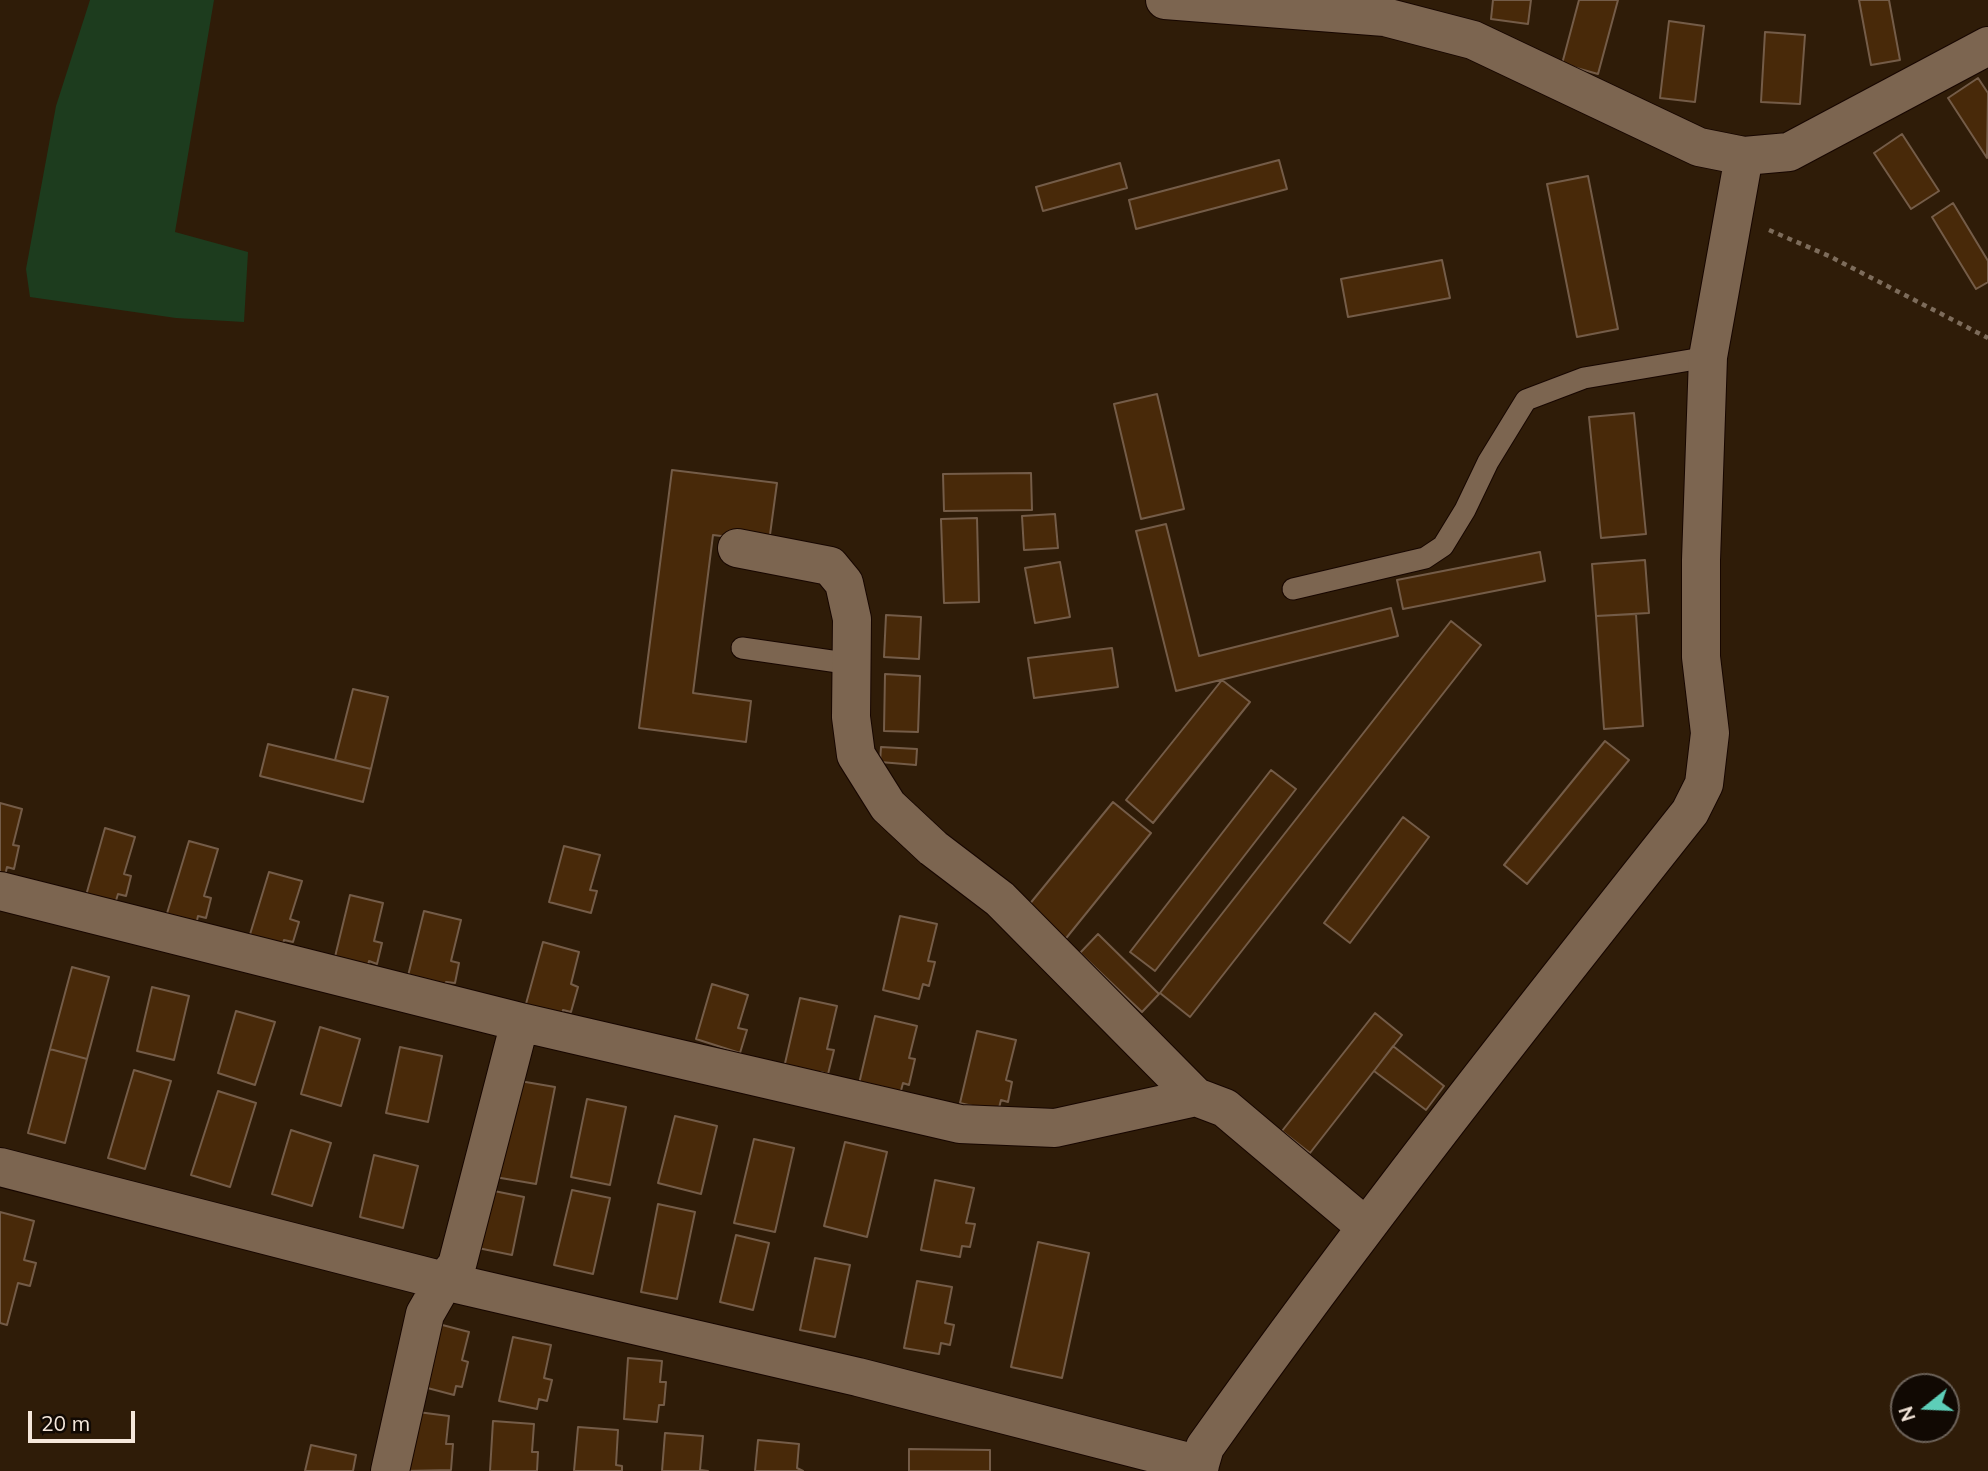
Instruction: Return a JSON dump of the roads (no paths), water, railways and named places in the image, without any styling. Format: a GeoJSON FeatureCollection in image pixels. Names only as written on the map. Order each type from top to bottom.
{"type":"FeatureCollection","features":[{"type":"Feature","properties":{"kind":"street"},"geometry":{"type":"LineString","coordinates":[[1165,0],[1385,17],[1473,40],[1699,146],[1744,156],[1789,152],[1988,46]]}},
{"type":"Feature","properties":{"kind":"street"},"geometry":{"type":"LineString","coordinates":[[0,1167],[444,1281],[858,1377],[1199,1468],[1205,1447],[1291,1327],[1514,1034],[1690,812],[1703,784],[1710,733],[1701,657],[1701,560],[1708,357],[1744,156]]}},
{"type":"Feature","properties":{"kind":"street"},"geometry":{"type":"LineString","coordinates":[[737,548],[830,566],[844,583],[852,619],[851,717],[856,755],[888,806],[933,848],[1000,899],[1196,1097],[1224,1108],[1366,1227]]}},
{"type":"Feature","properties":{"kind":"street"},"geometry":{"type":"LineString","coordinates":[[0,891],[520,1022],[960,1124],[1055,1128],[1196,1097]]}},
{"type":"Feature","properties":{"kind":"street"},"geometry":{"type":"LineString","coordinates":[[390,1471],[425,1314],[444,1281],[457,1265],[520,1022]]}},
{"type":"Feature","properties":{"kind":"lane"},"geometry":{"type":"LineString","coordinates":[[1293,589],[1425,558],[1443,546],[1465,510],[1488,462],[1526,400],[1584,378],[1708,357]]}},
{"type":"Feature","properties":{"kind":"lane"},"geometry":{"type":"LineString","coordinates":[[742,648],[852,664]]}}]}
